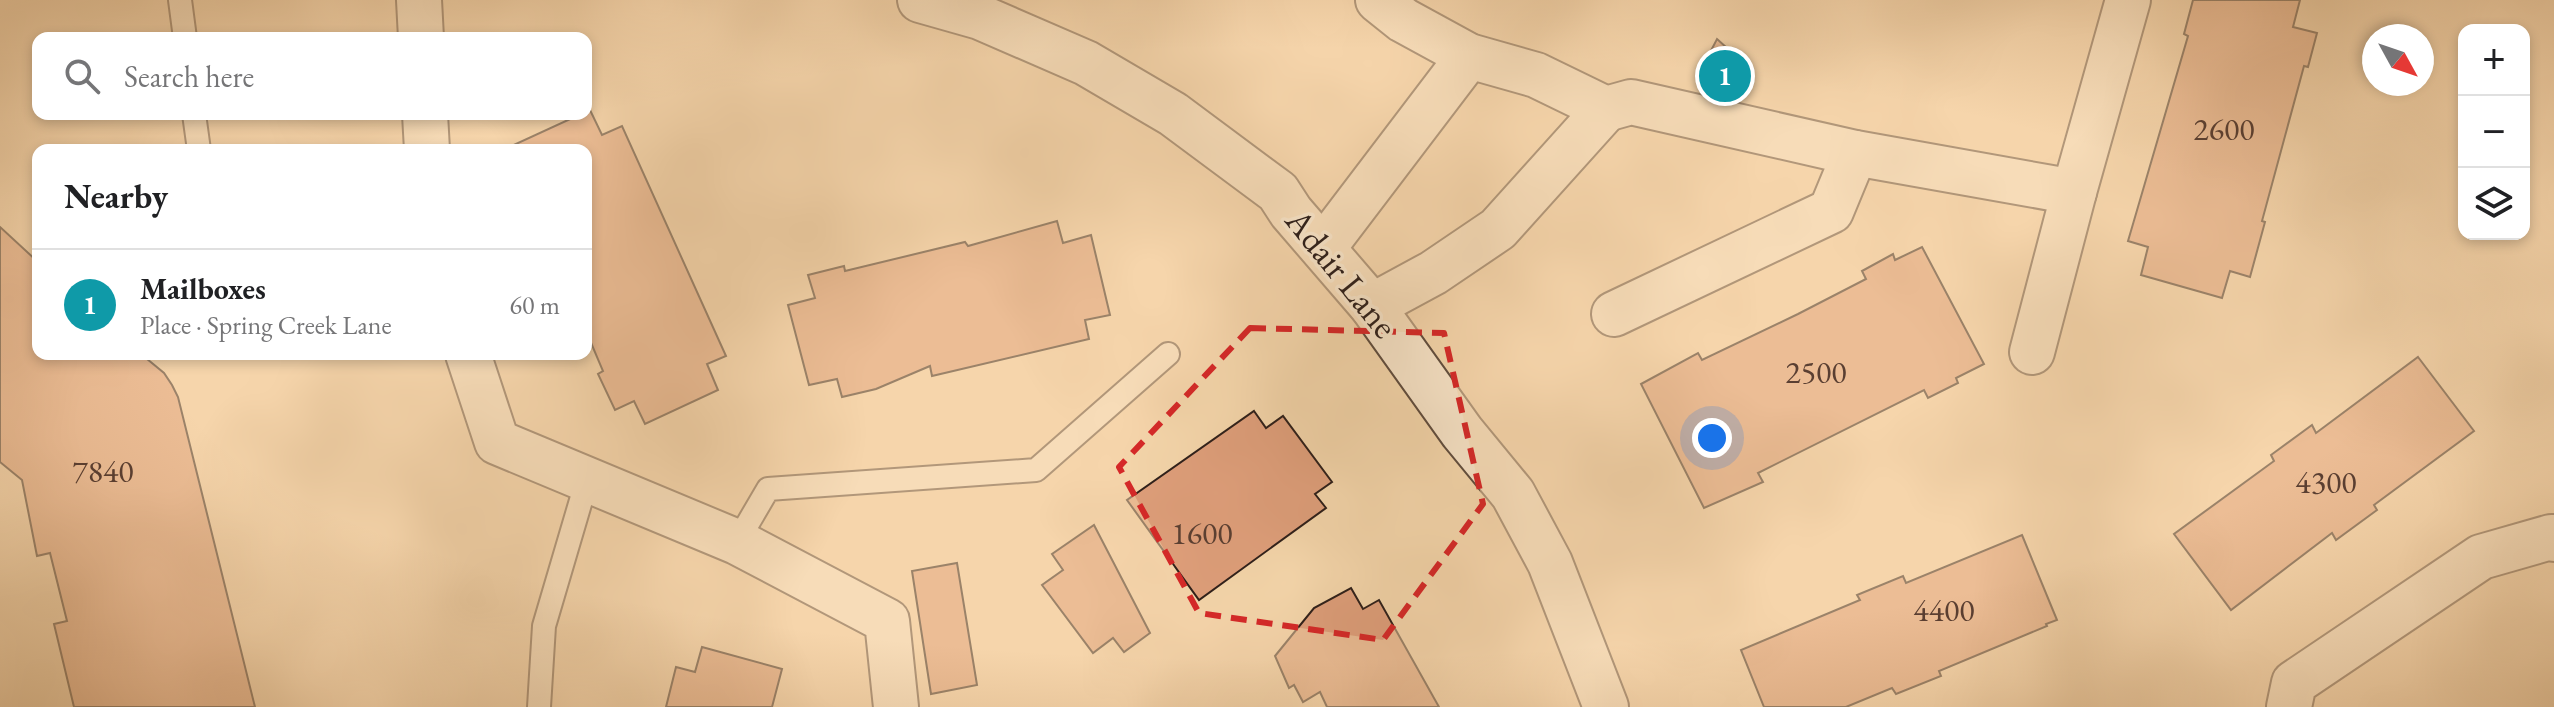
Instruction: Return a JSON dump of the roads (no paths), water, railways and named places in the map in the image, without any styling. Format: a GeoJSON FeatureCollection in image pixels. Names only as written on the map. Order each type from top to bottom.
{"type":"FeatureCollection","features":[{"type":"Feature","properties":{"kind":"street"},"geometry":{"type":"LineString","coordinates":[[419,0],[421,32]]}},
{"type":"Feature","properties":{"kind":"street","name":"Adair Lane"},"geometry":{"type":"LineString","coordinates":[[920,0],[980,17],[1086,63],[1173,114],[1278,192],[1291,212],[1372,306],[1462,432],[1513,494],[1550,563],[1606,707]]}},
{"type":"Feature","properties":{"kind":"street"},"geometry":{"type":"LineString","coordinates":[[1378,0],[1403,20],[1469,56],[1536,75],[1606,109]]}},
{"type":"Feature","properties":{"kind":"street"},"geometry":{"type":"LineString","coordinates":[[2032,352],[2128,0]]}},
{"type":"Feature","properties":{"kind":"street"},"geometry":{"type":"LineString","coordinates":[[1323,248],[1469,56]]}},
{"type":"Feature","properties":{"kind":"street"},"geometry":{"type":"LineString","coordinates":[[1372,306],[1433,273],[1498,229],[1606,109],[1631,102],[1855,153],[2074,192]]}},
{"type":"Feature","properties":{"kind":"street"},"geometry":{"type":"LineString","coordinates":[[425,120],[427,144]]}},
{"type":"Feature","properties":{"kind":"street"},"geometry":{"type":"LineString","coordinates":[[1614,314],[1831,211],[1855,153]]}},
{"type":"Feature","properties":{"kind":"street"},"geometry":{"type":"LineString","coordinates":[[470,360],[497,442],[737,542],[887,621],[896,707]]}},
{"type":"Feature","properties":{"kind":"street"},"geometry":{"type":"LineString","coordinates":[[2289,707],[2294,683],[2481,557],[2551,537],[2554,539]]}},
{"type":"Feature","properties":{"kind":"lane"},"geometry":{"type":"LineString","coordinates":[[180,0],[184,32]]}},
{"type":"Feature","properties":{"kind":"lane"},"geometry":{"type":"LineString","coordinates":[[195,120],[198,144]]}},
{"type":"Feature","properties":{"kind":"lane"},"geometry":{"type":"LineString","coordinates":[[737,542],[768,489],[1036,470],[1168,354]]}},
{"type":"Feature","properties":{"kind":"lane"},"geometry":{"type":"LineString","coordinates":[[539,707],[544,626],[587,480]]}},
{"type":"Feature","properties":{"kind":"place","name":"Mailboxes"},"geometry":{"type":"Point","coordinates":[1725,76]}}]}
